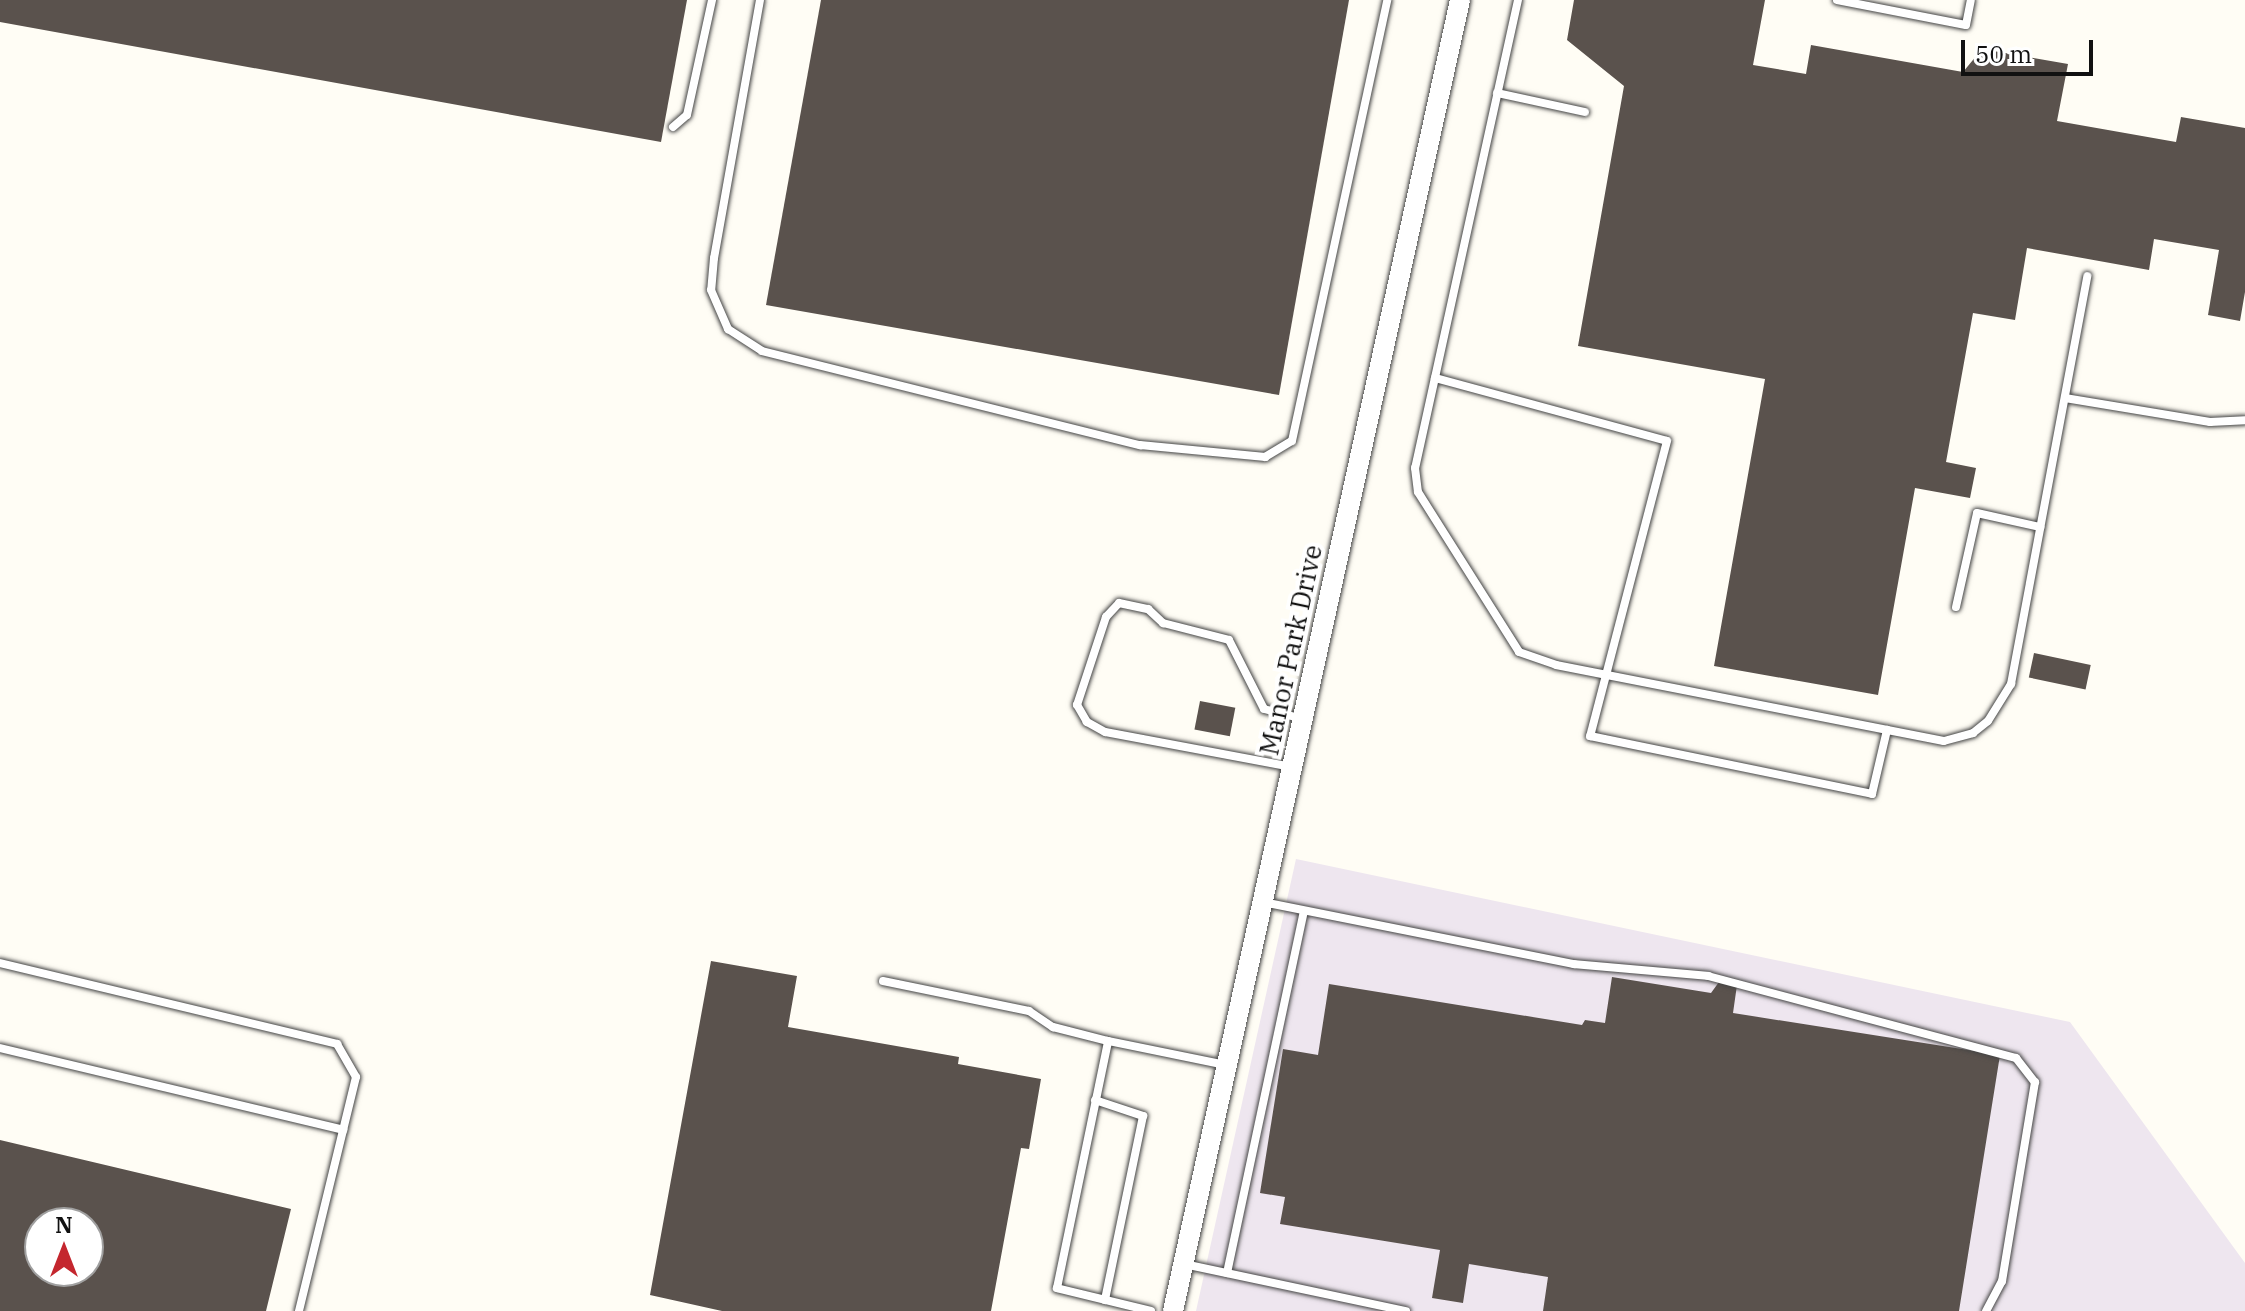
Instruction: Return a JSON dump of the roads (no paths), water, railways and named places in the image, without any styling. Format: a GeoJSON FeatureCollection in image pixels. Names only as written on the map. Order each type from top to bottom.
{"type":"FeatureCollection","features":[{"type":"Feature","properties":{"kind":"street","name":"Manor Park Drive"},"geometry":{"type":"LineString","coordinates":[[1173,1311],[1460,0]]}},
{"type":"Feature","properties":{"kind":"lane"},"geometry":{"type":"LineString","coordinates":[[673,127],[687,115],[712,0]]}},
{"type":"Feature","properties":{"kind":"lane"},"geometry":{"type":"LineString","coordinates":[[760,0],[714,258],[711,290],[728,329],[762,351],[1140,445],[1265,457],[1292,441],[1387,0]]}},
{"type":"Feature","properties":{"kind":"lane"},"geometry":{"type":"LineString","coordinates":[[1518,0],[1415,468],[1418,492],[1519,652],[1606,674],[1944,741],[1973,733],[1988,721],[2011,684],[2087,276]]}},
{"type":"Feature","properties":{"kind":"lane"},"geometry":{"type":"LineString","coordinates":[[1837,0],[1966,25],[1971,0]]}},
{"type":"Feature","properties":{"kind":"lane"},"geometry":{"type":"LineString","coordinates":[[1497,93],[1585,112]]}},
{"type":"Feature","properties":{"kind":"lane"},"geometry":{"type":"LineString","coordinates":[[1435,378],[1667,441],[1590,736],[1872,794],[1887,730]]}},
{"type":"Feature","properties":{"kind":"lane"},"geometry":{"type":"LineString","coordinates":[[2065,398],[2210,422],[2245,420]]}},
{"type":"Feature","properties":{"kind":"lane"},"geometry":{"type":"LineString","coordinates":[[1956,607],[1977,513],[2040,527]]}},
{"type":"Feature","properties":{"kind":"lane"},"geometry":{"type":"LineString","coordinates":[[1292,768],[1105,732],[1087,722],[1077,705],[1106,617],[1119,603],[1148,609],[1163,623],[1229,640],[1264,709],[1303,719]]}},
{"type":"Feature","properties":{"kind":"lane"},"geometry":{"type":"LineString","coordinates":[[1263,902],[1574,964],[1708,976],[2016,1058],[2035,1082],[2002,1281],[1986,1311]]}},
{"type":"Feature","properties":{"kind":"lane"},"geometry":{"type":"LineString","coordinates":[[1227,1273],[1304,911]]}},
{"type":"Feature","properties":{"kind":"lane"},"geometry":{"type":"LineString","coordinates":[[0,963],[337,1044],[356,1077],[299,1311]]}},
{"type":"Feature","properties":{"kind":"lane"},"geometry":{"type":"LineString","coordinates":[[883,981],[1029,1011],[1053,1027],[1227,1065]]}},
{"type":"Feature","properties":{"kind":"lane"},"geometry":{"type":"LineString","coordinates":[[1108,1041],[1056,1285],[1151,1311]]}},
{"type":"Feature","properties":{"kind":"lane"},"geometry":{"type":"LineString","coordinates":[[0,1048],[343,1130]]}},
{"type":"Feature","properties":{"kind":"lane"},"geometry":{"type":"LineString","coordinates":[[1095,1100],[1143,1116],[1105,1300]]}},
{"type":"Feature","properties":{"kind":"lane"},"geometry":{"type":"LineString","coordinates":[[1184,1264],[1406,1311]]}},
{"type":"Feature","properties":{"kind":"lane"},"geometry":{"type":"LineString","coordinates":[[1354,1311],[1356,1300]]}}]}
